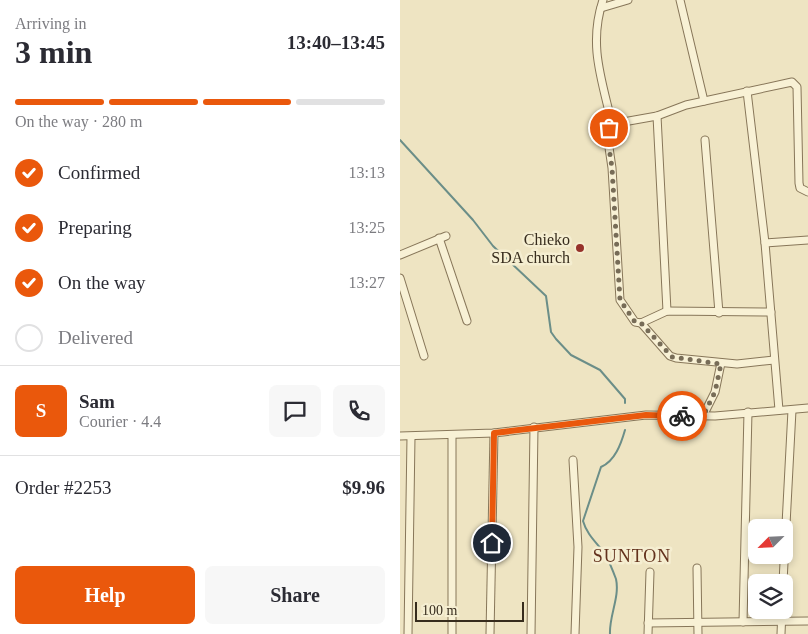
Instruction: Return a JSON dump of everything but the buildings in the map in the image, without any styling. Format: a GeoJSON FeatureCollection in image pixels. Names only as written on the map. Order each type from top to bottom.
{"type":"FeatureCollection","features":[{"type":"Feature","properties":{"kind":"street"},"geometry":{"type":"LineString","coordinates":[[603,0],[595,48],[612,124],[607,134],[612,168],[620,300],[635,322],[641,323],[667,311],[770,312]]}},
{"type":"Feature","properties":{"kind":"street"},"geometry":{"type":"LineString","coordinates":[[601,8],[628,0]]}},
{"type":"Feature","properties":{"kind":"street"},"geometry":{"type":"LineString","coordinates":[[680,0],[704,101]]}},
{"type":"Feature","properties":{"kind":"street"},"geometry":{"type":"LineString","coordinates":[[612,124],[657,116],[704,101],[792,82],[797,87],[799,183],[800,188],[808,192]]}},
{"type":"Feature","properties":{"kind":"street"},"geometry":{"type":"LineString","coordinates":[[747,91],[765,243],[779,410]]}},
{"type":"Feature","properties":{"kind":"street"},"geometry":{"type":"LineString","coordinates":[[657,116],[667,311]]}},
{"type":"Feature","properties":{"kind":"street"},"geometry":{"type":"LineString","coordinates":[[705,140],[719,313]]}},
{"type":"Feature","properties":{"kind":"street"},"geometry":{"type":"LineString","coordinates":[[400,255],[442,237],[468,321]]}},
{"type":"Feature","properties":{"kind":"street"},"geometry":{"type":"LineString","coordinates":[[765,243],[808,240]]}},
{"type":"Feature","properties":{"kind":"street"},"geometry":{"type":"LineString","coordinates":[[400,278],[424,356]]}},
{"type":"Feature","properties":{"kind":"street"},"geometry":{"type":"LineString","coordinates":[[641,323],[672,357],[721,364],[774,360]]}},
{"type":"Feature","properties":{"kind":"street"},"geometry":{"type":"LineString","coordinates":[[703,416],[715,392],[721,364]]}},
{"type":"Feature","properties":{"kind":"street"},"geometry":{"type":"LineString","coordinates":[[400,436],[494,433],[646,415],[703,416],[808,408]]}},
{"type":"Feature","properties":{"kind":"street"},"geometry":{"type":"LineString","coordinates":[[783,574],[792,410]]}},
{"type":"Feature","properties":{"kind":"street"},"geometry":{"type":"LineString","coordinates":[[743,622],[748,412]]}},
{"type":"Feature","properties":{"kind":"street"},"geometry":{"type":"LineString","coordinates":[[531,634],[534,427]]}},
{"type":"Feature","properties":{"kind":"street"},"geometry":{"type":"LineString","coordinates":[[490,634],[494,433]]}},
{"type":"Feature","properties":{"kind":"street"},"geometry":{"type":"LineString","coordinates":[[452,435],[452,634]]}},
{"type":"Feature","properties":{"kind":"street"},"geometry":{"type":"LineString","coordinates":[[408,634],[411,437]]}},
{"type":"Feature","properties":{"kind":"street"},"geometry":{"type":"LineString","coordinates":[[573,460],[578,547],[576,634]]}},
{"type":"Feature","properties":{"kind":"street"},"geometry":{"type":"LineString","coordinates":[[697,568],[698,634]]}},
{"type":"Feature","properties":{"kind":"street"},"geometry":{"type":"LineString","coordinates":[[648,634],[650,572]]}},
{"type":"Feature","properties":{"kind":"street"},"geometry":{"type":"LineString","coordinates":[[781,634],[782,621]]}},
{"type":"Feature","properties":{"kind":"street"},"geometry":{"type":"LineString","coordinates":[[648,623],[808,621]]}},
{"type":"Feature","properties":{"kind":"waterway"},"geometry":{"type":"LineString","coordinates":[[400,140],[473,220],[493,246],[546,296],[551,332],[556,339],[571,355],[600,370],[625,399],[625,403]]}},
{"type":"Feature","properties":{"kind":"waterway"},"geometry":{"type":"LineString","coordinates":[[610,634],[617,593],[616,579],[605,554],[590,535],[583,521],[601,467],[614,456],[625,430]]}},
{"type":"Feature","properties":{"kind":"way so far"},"geometry":{"type":"LineString","coordinates":[[609,128],[607,134],[612,168],[620,300],[635,322],[641,323],[670,356],[721,364],[715,392],[703,416],[682,416]]}},
{"type":"Feature","properties":{"kind":"place","name":"Chieko SDA church"},"geometry":{"type":"Point","coordinates":[580,248]}},
{"type":"Feature","properties":{"kind":"district","name":"SUNTON"},"geometry":{"type":"Point","coordinates":[632,556]}},
{"type":"Feature","properties":{"kind":"route"},"geometry":{"type":"LineString","coordinates":[[492,543],[494,433],[646,415],[682,416]]}}]}
